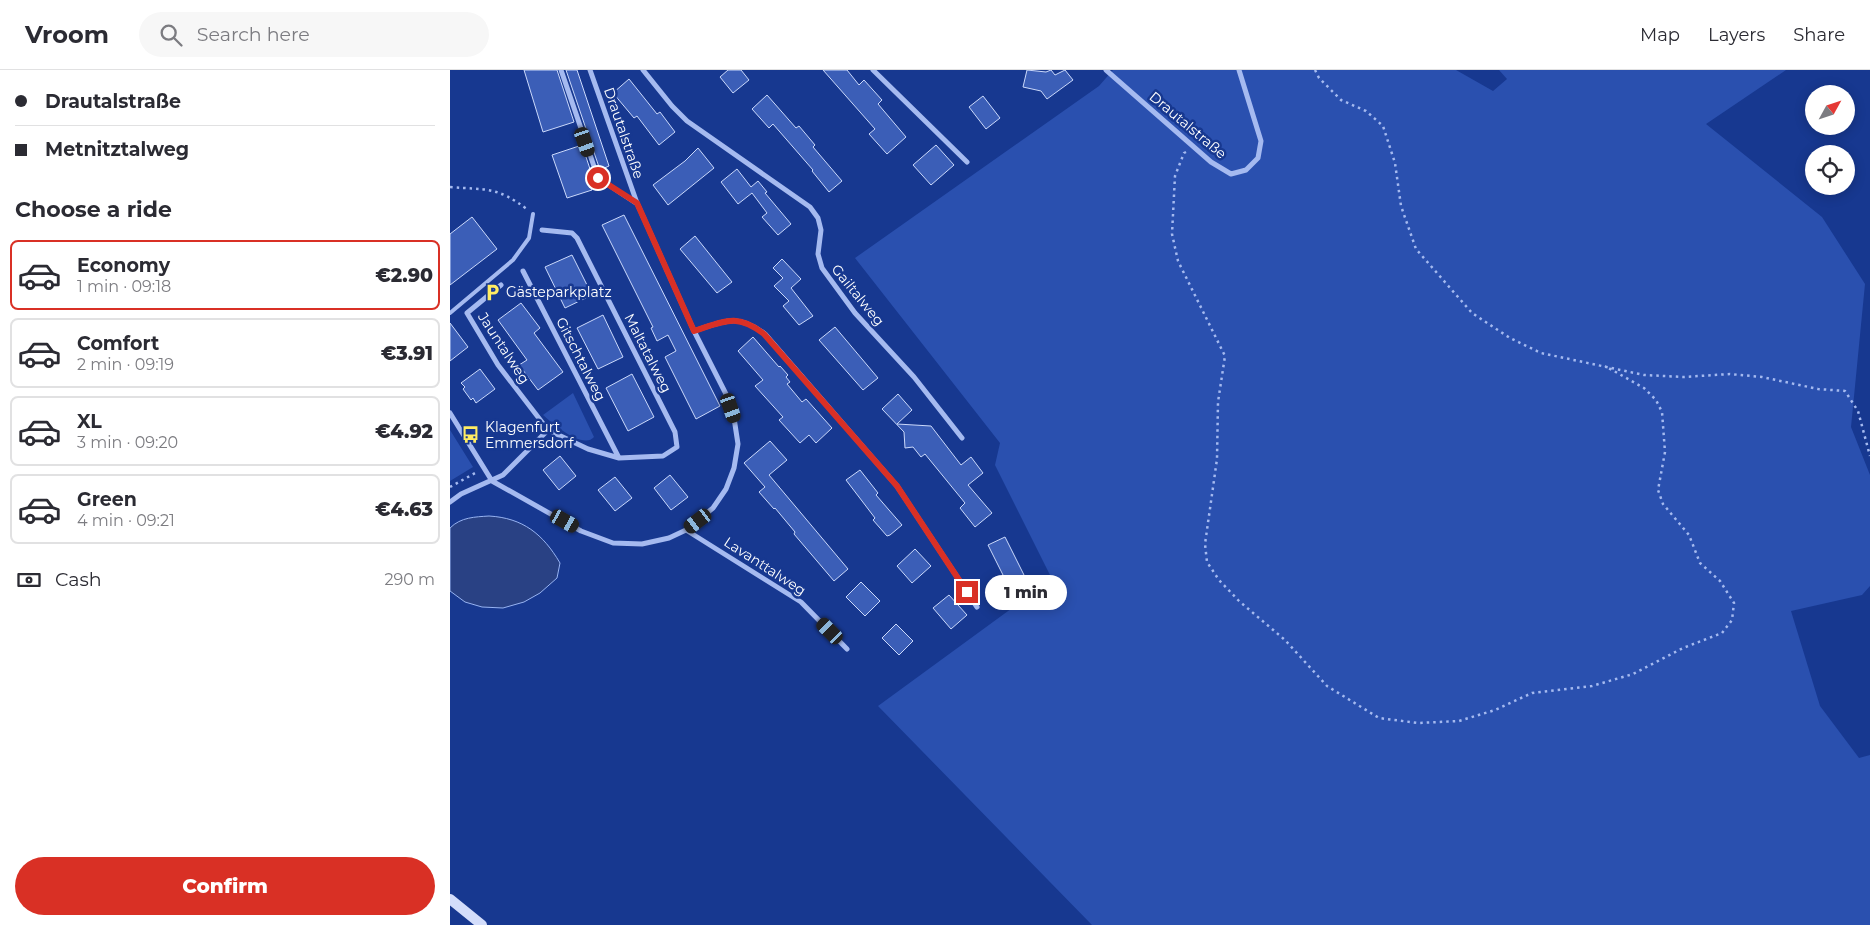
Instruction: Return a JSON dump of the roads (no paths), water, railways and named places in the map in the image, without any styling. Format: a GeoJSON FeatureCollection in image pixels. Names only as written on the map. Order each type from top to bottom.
{"type":"FeatureCollection","features":[{"type":"Feature","properties":{"kind":"street","name":"Drautalstraße"},"geometry":{"type":"LineString","coordinates":[[560,70],[598,178],[637,203]]}},
{"type":"Feature","properties":{"kind":"street","name":"Drautalstraße"},"geometry":{"type":"LineString","coordinates":[[492,482],[581,531],[613,543],[642,544],[669,538],[686,530],[713,508],[726,489],[734,468],[738,444],[734,418],[728,398],[694,331],[637,203],[590,70]]}},
{"type":"Feature","properties":{"kind":"street","name":"Gailtalweg"},"geometry":{"type":"LineString","coordinates":[[643,70],[672,106],[687,121],[810,207],[818,218],[821,230],[818,254],[822,268],[855,313],[914,377],[962,438]]}},
{"type":"Feature","properties":{"kind":"street"},"geometry":{"type":"LineString","coordinates":[[873,70],[968,162]]}},
{"type":"Feature","properties":{"kind":"street","name":"Drautalstraße"},"geometry":{"type":"LineString","coordinates":[[1106,70],[1194,149],[1210,162],[1231,174],[1246,170],[1258,158],[1260,141],[1239,70]]}},
{"type":"Feature","properties":{"kind":"street","name":"Maltatalweg"},"geometry":{"type":"LineString","coordinates":[[542,230],[572,233],[577,238],[675,432],[678,447],[663,456],[619,458]]}},
{"type":"Feature","properties":{"kind":"street","name":"Gitschtalweg"},"geometry":{"type":"LineString","coordinates":[[523,271],[619,458]]}},
{"type":"Feature","properties":{"kind":"street","name":"Jauntalweg"},"geometry":{"type":"LineString","coordinates":[[501,285],[468,313],[498,365],[548,430]]}},
{"type":"Feature","properties":{"kind":"street"},"geometry":{"type":"LineString","coordinates":[[694,331],[725,321],[740,320],[753,325],[764,334],[897,486],[977,607]]}},
{"type":"Feature","properties":{"kind":"street"},"geometry":{"type":"LineString","coordinates":[[450,413],[492,482]]}},
{"type":"Feature","properties":{"kind":"street"},"geometry":{"type":"LineString","coordinates":[[450,502],[461,494],[492,482],[503,475],[548,430],[588,449],[619,458]]}},
{"type":"Feature","properties":{"kind":"street","name":"Lavanttalweg"},"geometry":{"type":"LineString","coordinates":[[686,530],[801,602],[848,649]]}},
{"type":"Feature","properties":{"kind":"street"},"geometry":{"type":"LineString","coordinates":[[450,899],[482,925]]}},
{"type":"Feature","properties":{"kind":"lane"},"geometry":{"type":"LineString","coordinates":[[450,313],[514,260],[529,238],[533,214]]}},
{"type":"Feature","properties":{"kind":"place","name":"Gästeparkplatz"},"geometry":{"type":"Point","coordinates":[492,292]}},
{"type":"Feature","properties":{"kind":"place","name":"Klagenfurt Emmersdorf"},"geometry":{"type":"Point","coordinates":[471,435]}}]}
